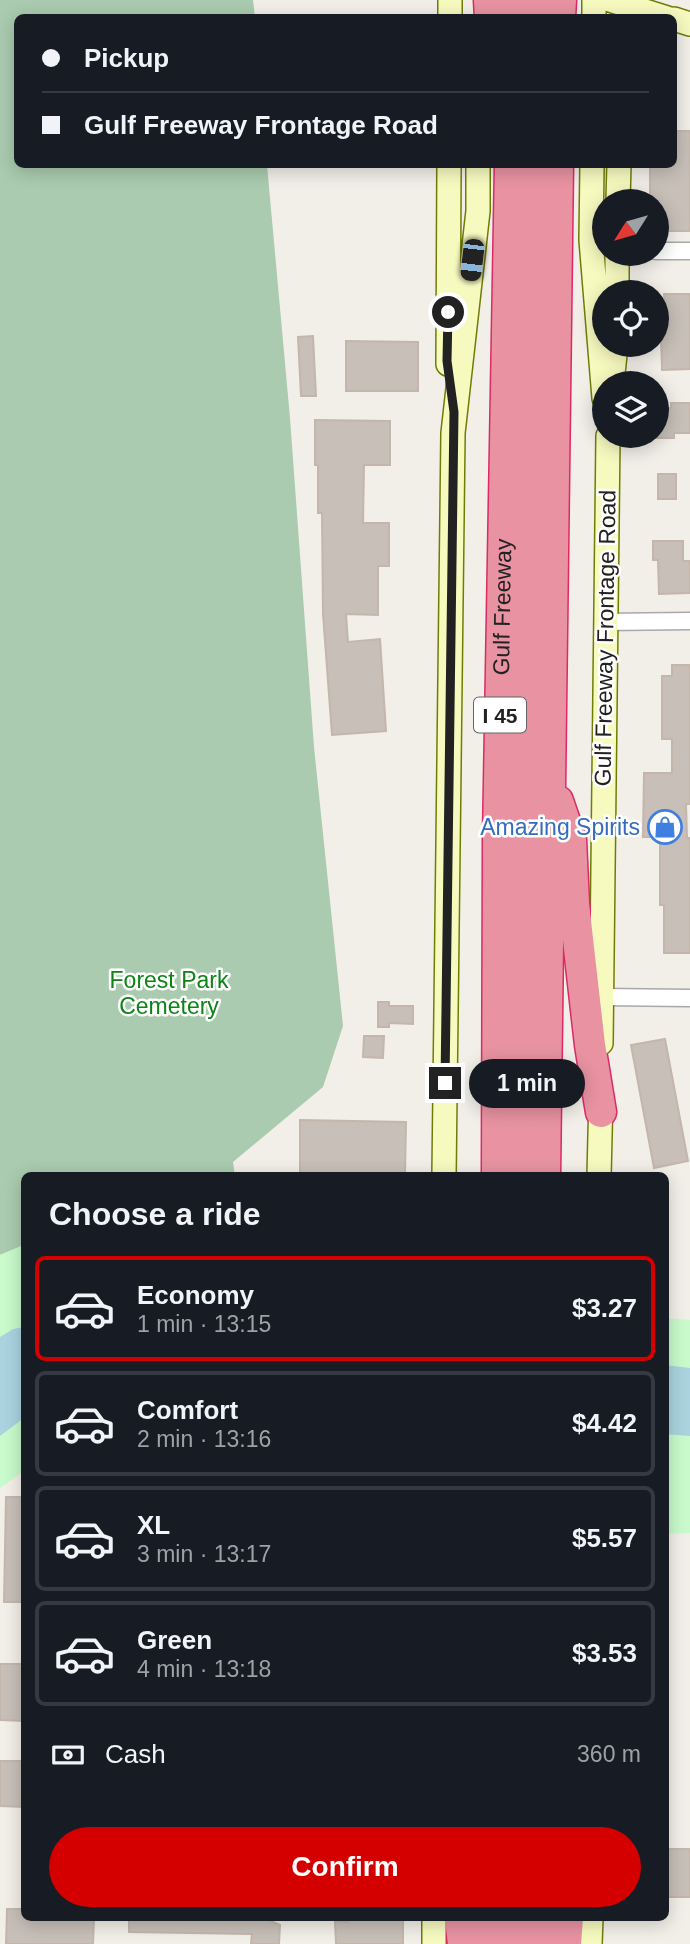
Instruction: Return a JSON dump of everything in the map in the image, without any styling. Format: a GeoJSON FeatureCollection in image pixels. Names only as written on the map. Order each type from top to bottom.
{"type":"FeatureCollection","features":[{"type":"Feature","properties":{"kind":"highway","name":"Gulf Freeway"},"geometry":{"type":"LineString","coordinates":[[511,168],[532,274],[552,782],[521,1168]]}},
{"type":"Feature","properties":{"kind":"highway","name":"Gulf Freeway"},"geometry":{"type":"LineString","coordinates":[[521,1168],[534,168]]}},
{"type":"Feature","properties":{"kind":"highway","name":"Gulf Freeway"},"geometry":{"type":"LineString","coordinates":[[532,274],[557,168]]}},
{"type":"Feature","properties":{"kind":"highway"},"geometry":{"type":"LineString","coordinates":[[552,782],[571,839],[574,904],[590,1045],[601,1112]]}},
{"type":"Feature","properties":{"kind":"highway"},"geometry":{"type":"LineString","coordinates":[[460,1921],[463,1944]]}},
{"type":"Feature","properties":{"kind":"highway"},"geometry":{"type":"LineString","coordinates":[[490,1921],[491,1944]]}},
{"type":"Feature","properties":{"kind":"highway"},"geometry":{"type":"LineString","coordinates":[[514,1921],[514,1944]]}},
{"type":"Feature","properties":{"kind":"highway"},"geometry":{"type":"LineString","coordinates":[[540,1921],[540,1944]]}},
{"type":"Feature","properties":{"kind":"highway"},"geometry":{"type":"LineString","coordinates":[[566,1944],[568,1921]]}},
{"type":"Feature","properties":{"kind":"main road"},"geometry":{"type":"LineString","coordinates":[[618,5],[652,14]]}},
{"type":"Feature","properties":{"kind":"main road"},"geometry":{"type":"LineString","coordinates":[[449,168],[447,361],[454,412]]}},
{"type":"Feature","properties":{"kind":"main road"},"geometry":{"type":"LineString","coordinates":[[444,1171],[454,412],[478,211],[478,168]]}},
{"type":"Feature","properties":{"kind":"main road"},"geometry":{"type":"LineString","coordinates":[[592,168],[591,240],[602,371]]}},
{"type":"Feature","properties":{"kind":"main road"},"geometry":{"type":"LineString","coordinates":[[618,189],[619,168]]}},
{"type":"Feature","properties":{"kind":"main road","name":"Gulf Freeway Frontage Road"},"geometry":{"type":"LineString","coordinates":[[599,1172],[608,448]]}},
{"type":"Feature","properties":{"kind":"main road"},"geometry":{"type":"LineString","coordinates":[[434,1921],[434,1944]]}},
{"type":"Feature","properties":{"kind":"main road"},"geometry":{"type":"LineString","coordinates":[[590,1944],[591,1921]]}},
{"type":"Feature","properties":{"kind":"street"},"geometry":{"type":"LineString","coordinates":[[669,251],[690,251]]}},
{"type":"Feature","properties":{"kind":"street"},"geometry":{"type":"LineString","coordinates":[[604,622],[690,621]]}},
{"type":"Feature","properties":{"kind":"street"},"geometry":{"type":"LineString","coordinates":[[601,996],[690,998]]}},
{"type":"Feature","properties":{"kind":"green space","name":"Forest Park Cemetery"},"geometry":{"type":"Polygon","coordinates":[[[0,0],[253,0],[255,14],[14,14],[14,168],[267,168],[290,418],[314,747],[343,1026],[323,1087],[233,1162],[234,1172],[21,1172],[21,1246],[0,1255],[0,0]]]}},
{"type":"Feature","properties":{"kind":"green space"},"geometry":{"type":"Polygon","coordinates":[[[21,1246],[21,1473],[0,1488],[0,1255],[21,1246]]]}},
{"type":"Feature","properties":{"kind":"green space"},"geometry":{"type":"Polygon","coordinates":[[[669,1318],[690,1320],[690,1533],[669,1534],[669,1318]]]}},
{"type":"Feature","properties":{"kind":"water"},"geometry":{"type":"Polygon","coordinates":[[[21,1328],[21,1420],[0,1436],[0,1337],[21,1328]]]}},
{"type":"Feature","properties":{"kind":"water"},"geometry":{"type":"Polygon","coordinates":[[[669,1365],[690,1368],[690,1436],[669,1434],[669,1365]]]}},
{"type":"Feature","properties":{"kind":"building"},"geometry":{"type":"Polygon","coordinates":[[[677,131],[690,131],[690,231],[669,231],[669,189],[650,189],[650,168],[677,168],[677,131]]]}},
{"type":"Feature","properties":{"kind":"building"},"geometry":{"type":"Polygon","coordinates":[[[669,294],[690,294],[690,369],[662,370],[662,357],[669,357],[669,294]]]}},
{"type":"Feature","properties":{"kind":"building"},"geometry":{"type":"Polygon","coordinates":[[[313,336],[316,396],[301,396],[298,337],[313,336]]]}},
{"type":"Feature","properties":{"kind":"building"},"geometry":{"type":"Polygon","coordinates":[[[346,341],[418,342],[418,391],[346,391],[346,341]]]}},
{"type":"Feature","properties":{"kind":"building"},"geometry":{"type":"Polygon","coordinates":[[[671,403],[690,403],[690,433],[674,433],[674,438],[669,438],[671,403]]]}},
{"type":"Feature","properties":{"kind":"building"},"geometry":{"type":"Polygon","coordinates":[[[315,420],[390,421],[390,465],[364,465],[363,523],[389,523],[389,566],[378,566],[378,615],[346,614],[348,642],[380,639],[386,731],[332,735],[323,614],[322,513],[318,513],[315,420]]]}},
{"type":"Feature","properties":{"kind":"building"},"geometry":{"type":"Polygon","coordinates":[[[658,474],[676,474],[676,499],[658,499],[658,474]]]}},
{"type":"Feature","properties":{"kind":"building"},"geometry":{"type":"Polygon","coordinates":[[[653,541],[683,541],[683,561],[690,561],[690,593],[659,594],[658,560],[653,560],[653,541]]]}},
{"type":"Feature","properties":{"kind":"building"},"geometry":{"type":"Polygon","coordinates":[[[672,665],[690,665],[690,804],[686,804],[687,838],[690,838],[690,953],[664,953],[664,905],[660,905],[660,837],[643,837],[644,773],[672,773],[672,739],[662,739],[662,676],[672,676],[672,665]]]}},
{"type":"Feature","properties":{"kind":"building"},"geometry":{"type":"Polygon","coordinates":[[[378,1002],[389,1002],[389,1006],[413,1006],[413,1024],[389,1023],[389,1027],[378,1027],[378,1002]]]}},
{"type":"Feature","properties":{"kind":"building"},"geometry":{"type":"Polygon","coordinates":[[[364,1036],[384,1036],[383,1058],[363,1057],[364,1036]]]}},
{"type":"Feature","properties":{"kind":"building"},"geometry":{"type":"Polygon","coordinates":[[[665,1039],[688,1161],[654,1168],[631,1045],[665,1039]]]}},
{"type":"Feature","properties":{"kind":"building"},"geometry":{"type":"Polygon","coordinates":[[[300,1120],[406,1122],[405,1172],[300,1172],[300,1120]]]}},
{"type":"Feature","properties":{"kind":"building"},"geometry":{"type":"Polygon","coordinates":[[[6,1497],[21,1497],[21,1602],[4,1602],[6,1497]]]}},
{"type":"Feature","properties":{"kind":"building"},"geometry":{"type":"Polygon","coordinates":[[[0,1664],[21,1664],[21,1721],[0,1720],[0,1664]]]}},
{"type":"Feature","properties":{"kind":"building"},"geometry":{"type":"Polygon","coordinates":[[[0,1761],[21,1761],[21,1807],[0,1806],[0,1761]]]}},
{"type":"Feature","properties":{"kind":"building"},"geometry":{"type":"Polygon","coordinates":[[[669,1849],[690,1849],[690,1897],[669,1897],[669,1849]]]}},
{"type":"Feature","properties":{"kind":"building"},"geometry":{"type":"Polygon","coordinates":[[[7,1909],[21,1909],[21,1921],[94,1921],[93,1944],[6,1944],[7,1909]]]}},
{"type":"Feature","properties":{"kind":"building"},"geometry":{"type":"Polygon","coordinates":[[[129,1921],[271,1921],[280,1925],[279,1944],[251,1944],[252,1934],[129,1932],[129,1921]]]}},
{"type":"Feature","properties":{"kind":"building"},"geometry":{"type":"Polygon","coordinates":[[[403,1921],[403,1944],[336,1944],[335,1922],[403,1921]]]}},
{"type":"Feature","properties":{"kind":"place","name":"Amazing Spirits"},"geometry":{"type":"Point","coordinates":[665,827]}},
{"type":"Feature","properties":{"kind":"route"},"geometry":{"type":"LineString","coordinates":[[445,1083],[454,412],[447,361],[448,312]]}}]}
